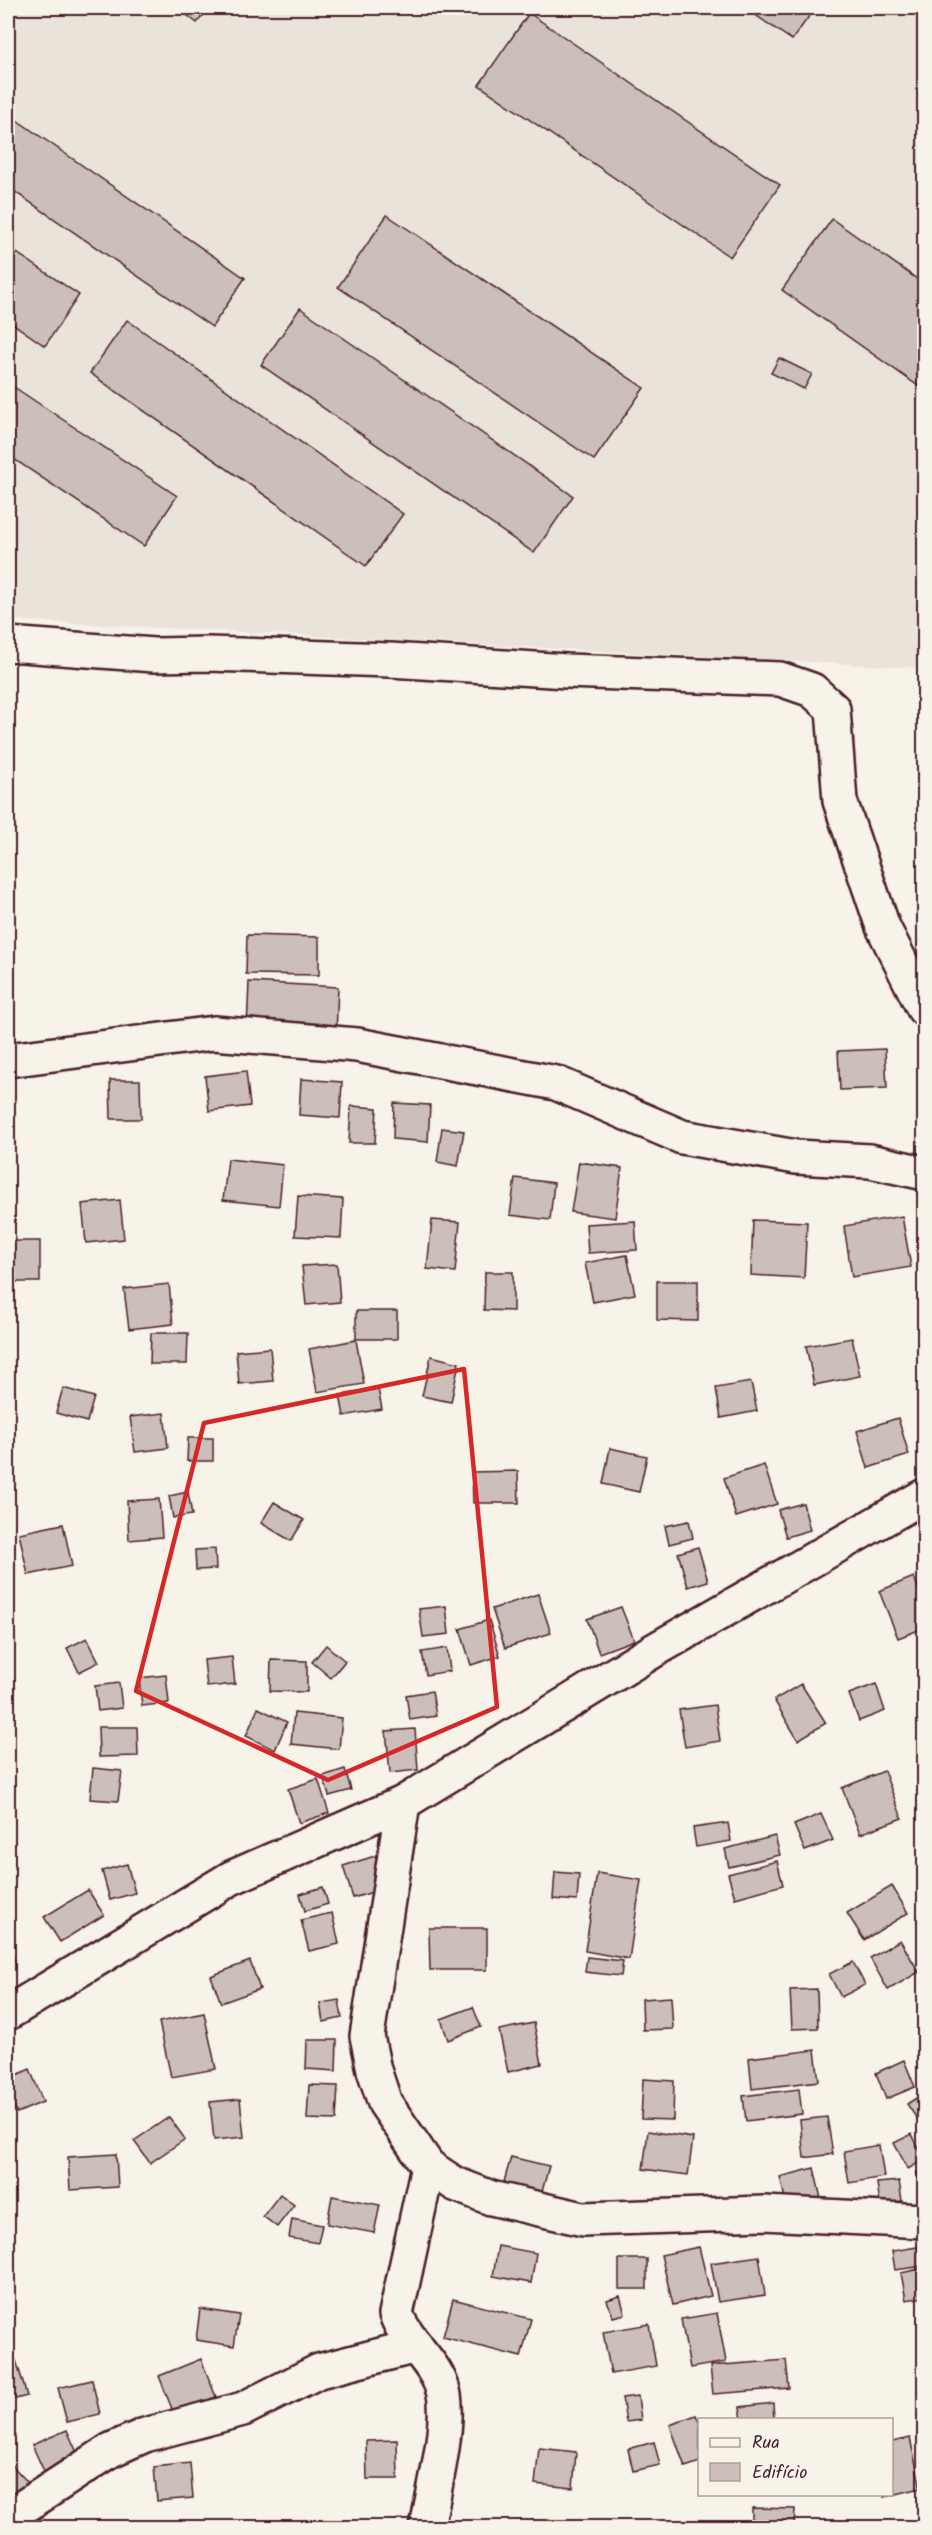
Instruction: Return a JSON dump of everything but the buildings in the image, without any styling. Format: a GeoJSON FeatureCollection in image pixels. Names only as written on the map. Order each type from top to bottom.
{"type":"FeatureCollection","features":[{"type":"Feature","properties":{"kind":"street"},"geometry":{"type":"LineString","coordinates":[[8,644],[154,655],[208,654],[390,660],[567,671],[780,679],[812,690],[833,709],[840,801],[883,927],[924,1009]]}},
{"type":"Feature","properties":{"kind":"street"},"geometry":{"type":"LineString","coordinates":[[8,1060],[214,1033],[357,1045],[556,1083],[682,1137],[796,1157],[870,1161],[924,1173]]}},
{"type":"Feature","properties":{"kind":"street"},"geometry":{"type":"LineString","coordinates":[[8,2013],[231,1878],[403,1803],[653,1651],[924,1496]]}},
{"type":"Feature","properties":{"kind":"street"},"geometry":{"type":"LineString","coordinates":[[403,1803],[367,2036],[374,2070],[385,2103],[428,2166],[455,2184],[490,2198],[583,2220],[764,2213],[924,2221]]}},
{"type":"Feature","properties":{"kind":"street"},"geometry":{"type":"LineString","coordinates":[[427,2528],[447,2413],[442,2387],[416,2346],[402,2330],[396,2314],[428,2166]]}},
{"type":"Feature","properties":{"kind":"street"},"geometry":{"type":"LineString","coordinates":[[8,2517],[111,2450],[145,2435],[243,2409],[319,2371],[416,2346]]}},
{"type":"Feature","properties":{"kind":"highlighted area"},"geometry":{"type":"Polygon","coordinates":[[[464,1369],[497,1707],[328,1780],[136,1691],[204,1423],[464,1369]]]}},
{"type":"Feature","properties":{"kind":"shaded area"},"geometry":{"type":"Polygon","coordinates":[[[8,8],[924,8],[924,668],[8,620],[8,8]]]}}]}
